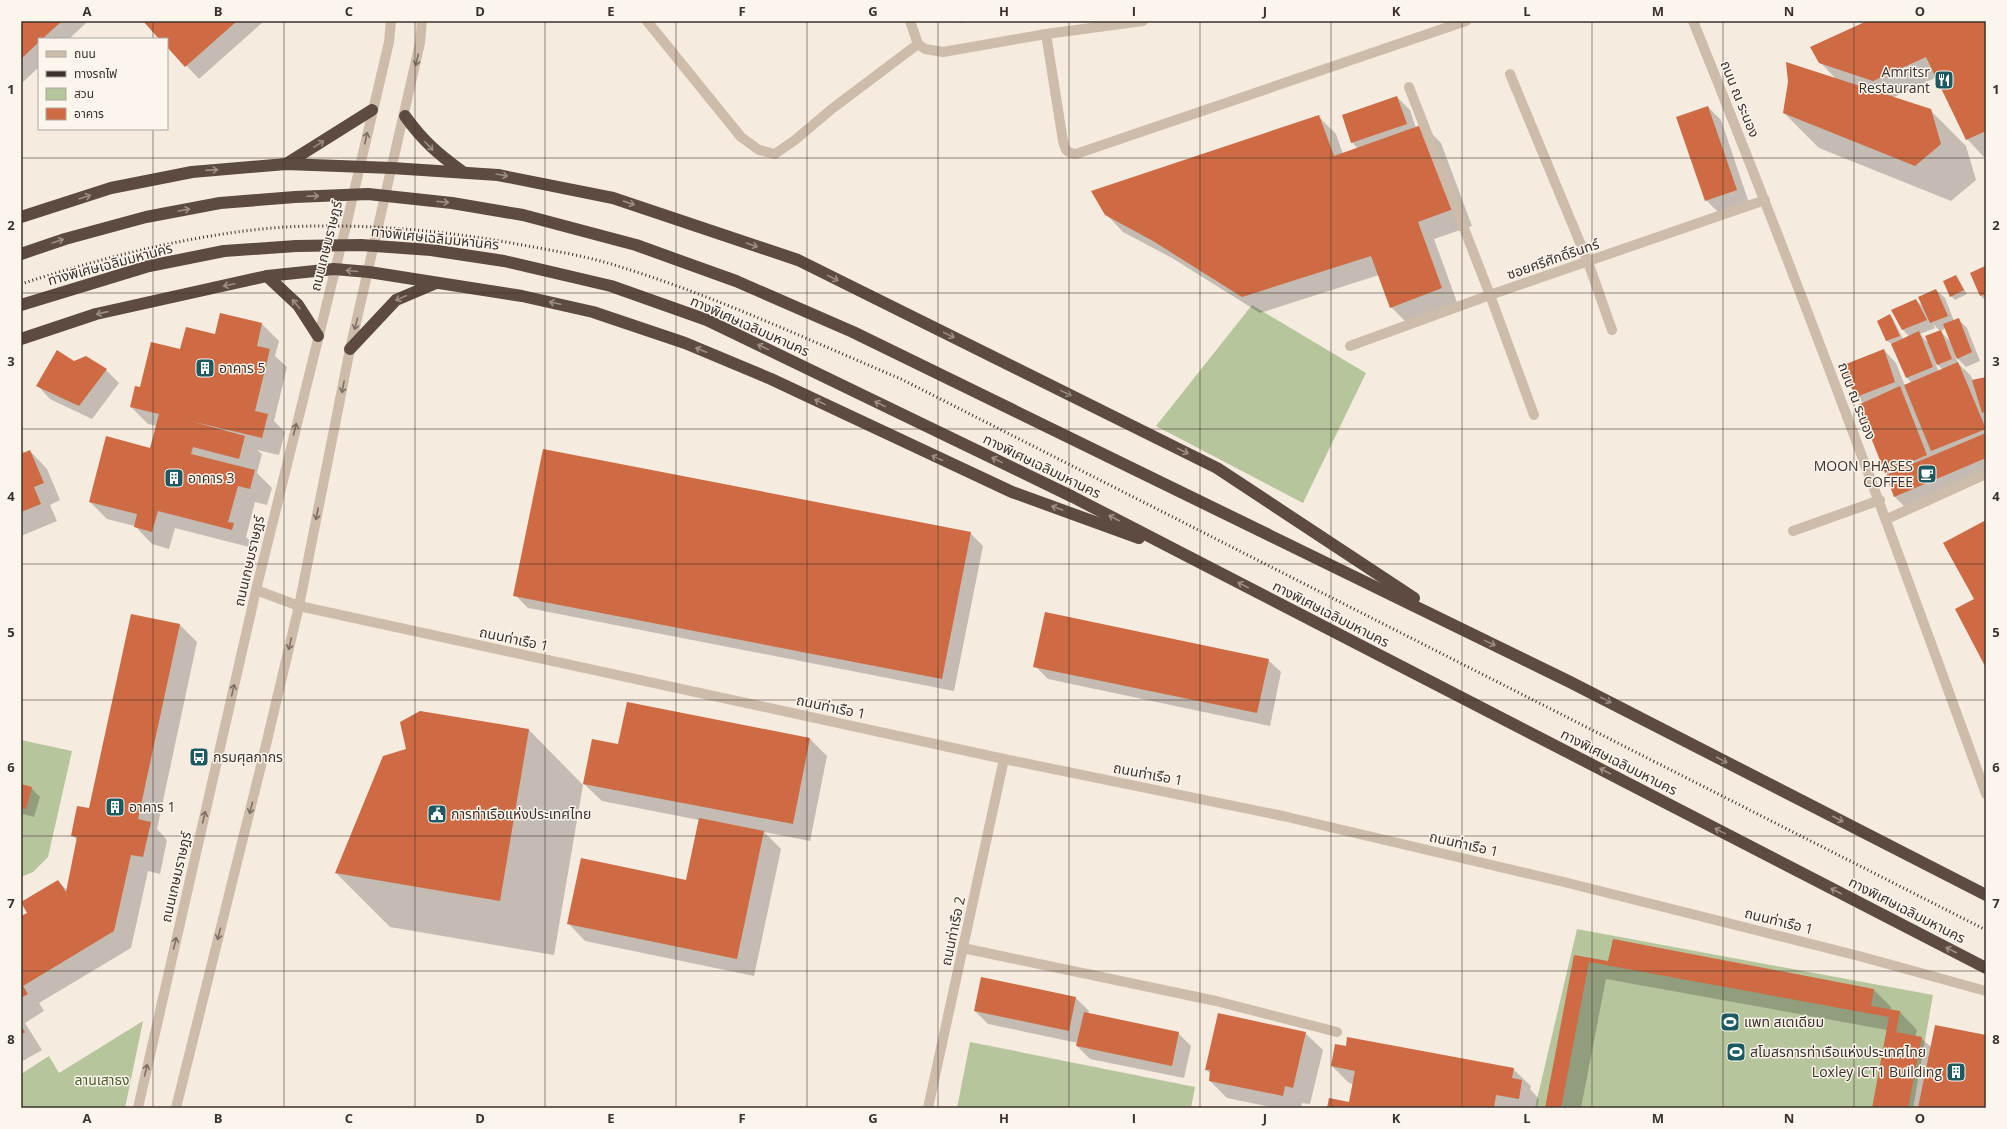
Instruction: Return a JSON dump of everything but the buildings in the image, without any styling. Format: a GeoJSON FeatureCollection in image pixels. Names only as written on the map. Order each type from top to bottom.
{"type":"FeatureCollection","features":[{"type":"Feature","properties":{"kind":"highway"},"geometry":{"type":"LineString","coordinates":[[286,164],[372,110]]}},
{"type":"Feature","properties":{"kind":"highway"},"geometry":{"type":"LineString","coordinates":[[405,116],[417,133],[435,152],[463,172]]}},
{"type":"Feature","properties":{"kind":"highway"},"geometry":{"type":"LineString","coordinates":[[21,217],[111,188],[192,172],[286,164],[360,166],[498,174],[613,198],[798,260],[1218,468],[1455,626]]}},
{"type":"Feature","properties":{"kind":"highway"},"geometry":{"type":"LineString","coordinates":[[21,254],[65,239],[146,217],[220,204],[295,197],[368,194],[452,203],[523,215],[636,245],[736,281],[854,332],[1570,682],[1986,895]]}},
{"type":"Feature","properties":{"kind":"highway","name":"ทางพิเศษเฉลิมมหานคร"},"geometry":{"type":"LineString","coordinates":[[21,305],[149,266],[224,251],[296,246],[361,245],[431,250],[504,261],[611,286],[708,320],[1073,497],[1986,968]]}},
{"type":"Feature","properties":{"kind":"highway"},"geometry":{"type":"LineString","coordinates":[[21,339],[96,314],[267,276],[334,269],[369,272],[522,296],[593,312],[685,343],[771,379],[1012,492],[1186,555]]}},
{"type":"Feature","properties":{"kind":"highway"},"geometry":{"type":"LineString","coordinates":[[267,276],[298,305],[318,336]]}},
{"type":"Feature","properties":{"kind":"highway"},"geometry":{"type":"LineString","coordinates":[[350,349],[396,300],[437,283]]}},
{"type":"Feature","properties":{"kind":"street","name":"ถนนเกษมราษฎร์"},"geometry":{"type":"LineString","coordinates":[[138,1108],[256,590],[360,166],[392,21]]}},
{"type":"Feature","properties":{"kind":"street"},"geometry":{"type":"LineString","coordinates":[[176,1108],[260,770],[298,606],[350,349],[405,116],[420,43],[422,21]]}},
{"type":"Feature","properties":{"kind":"street"},"geometry":{"type":"LineString","coordinates":[[647,21],[741,137],[759,150],[775,154],[918,44]]}},
{"type":"Feature","properties":{"kind":"street"},"geometry":{"type":"LineString","coordinates":[[910,21],[918,44],[925,49],[943,52],[1046,34],[1143,21]]}},
{"type":"Feature","properties":{"kind":"street"},"geometry":{"type":"LineString","coordinates":[[1046,34],[1063,141],[1065,149],[1070,153],[1076,154],[1466,21]]}},
{"type":"Feature","properties":{"kind":"street","name":"ถนน ณ ระนอง"},"geometry":{"type":"LineString","coordinates":[[1693,21],[1765,200],[1880,500],[1986,794]]}},
{"type":"Feature","properties":{"kind":"street"},"geometry":{"type":"LineString","coordinates":[[1510,74],[1588,262],[1612,330]]}},
{"type":"Feature","properties":{"kind":"street"},"geometry":{"type":"LineString","coordinates":[[1409,87],[1490,295],[1534,414]]}},
{"type":"Feature","properties":{"kind":"street","name":"ซอยศรีศักดิ์รินทร์"},"geometry":{"type":"LineString","coordinates":[[1350,346],[1490,295],[1765,200]]}},
{"type":"Feature","properties":{"kind":"street"},"geometry":{"type":"LineString","coordinates":[[1887,519],[1986,474]]}},
{"type":"Feature","properties":{"kind":"street"},"geometry":{"type":"LineString","coordinates":[[1793,531],[1880,500]]}},
{"type":"Feature","properties":{"kind":"street","name":"ถนนท่าเรือ 1"},"geometry":{"type":"LineString","coordinates":[[256,590],[298,606],[1004,759],[1259,810],[1481,862],[1763,932],[1986,991]]}},
{"type":"Feature","properties":{"kind":"street","name":"ถนนท่าเรือ 2"},"geometry":{"type":"LineString","coordinates":[[928,1108],[1004,759]]}},
{"type":"Feature","properties":{"kind":"street"},"geometry":{"type":"LineString","coordinates":[[963,948],[1216,1001],[1337,1032]]}},
{"type":"Feature","properties":{"kind":"green space"},"geometry":{"type":"Polygon","coordinates":[[[1252,305],[1366,373],[1303,503],[1156,426],[1252,305]]]}},
{"type":"Feature","properties":{"kind":"green space"},"geometry":{"type":"Polygon","coordinates":[[[21,740],[72,751],[48,857],[33,872],[21,877],[21,740]]]}},
{"type":"Feature","properties":{"kind":"green space","name":"แพท สเตเดียม"},"geometry":{"type":"Polygon","coordinates":[[[1577,929],[1933,995],[1913,1108],[1535,1108],[1577,929]]]}},
{"type":"Feature","properties":{"kind":"green space","name":"ลานเสาธง"},"geometry":{"type":"Polygon","coordinates":[[[143,1021],[125,1108],[21,1108],[21,1074],[49,1056],[59,1073],[143,1021]]]}},
{"type":"Feature","properties":{"kind":"green space"},"geometry":{"type":"Polygon","coordinates":[[[970,1042],[1195,1087],[1191,1108],[957,1108],[970,1042]]]}},
{"type":"Feature","properties":{"kind":"railway"},"geometry":{"type":"LineString","coordinates":[[21,284],[118,256],[185,241],[252,230],[314,226],[372,227],[430,231],[488,239],[588,258],[648,276],[722,303],[901,379],[1986,930]]}},
{"type":"Feature","properties":{"kind":"place","name":"Amritsr Restaurant"},"geometry":{"type":"Point","coordinates":[1944,80]}},
{"type":"Feature","properties":{"kind":"place","name":"อาคาร 5"},"geometry":{"type":"Point","coordinates":[205,368]}},
{"type":"Feature","properties":{"kind":"place","name":"MOON PHASES COFFEE"},"geometry":{"type":"Point","coordinates":[1927,474]}},
{"type":"Feature","properties":{"kind":"place","name":"อาคาร 3"},"geometry":{"type":"Point","coordinates":[174,478]}},
{"type":"Feature","properties":{"kind":"place","name":"กรมศุลกากร"},"geometry":{"type":"Point","coordinates":[199,757]}},
{"type":"Feature","properties":{"kind":"place","name":"อาคาร 1"},"geometry":{"type":"Point","coordinates":[115,807]}},
{"type":"Feature","properties":{"kind":"place","name":"การท่าเรือแห่งประเทศไทย"},"geometry":{"type":"Point","coordinates":[437,814]}},
{"type":"Feature","properties":{"kind":"place","name":"แพท สเตเดียม"},"geometry":{"type":"Point","coordinates":[1730,1022]}},
{"type":"Feature","properties":{"kind":"place","name":"สโมสรการท่าเรือแห่งประเทศไทย"},"geometry":{"type":"Point","coordinates":[1736,1052]}},
{"type":"Feature","properties":{"kind":"place","name":"Loxley ICT1 Building"},"geometry":{"type":"Point","coordinates":[1956,1072]}}]}
